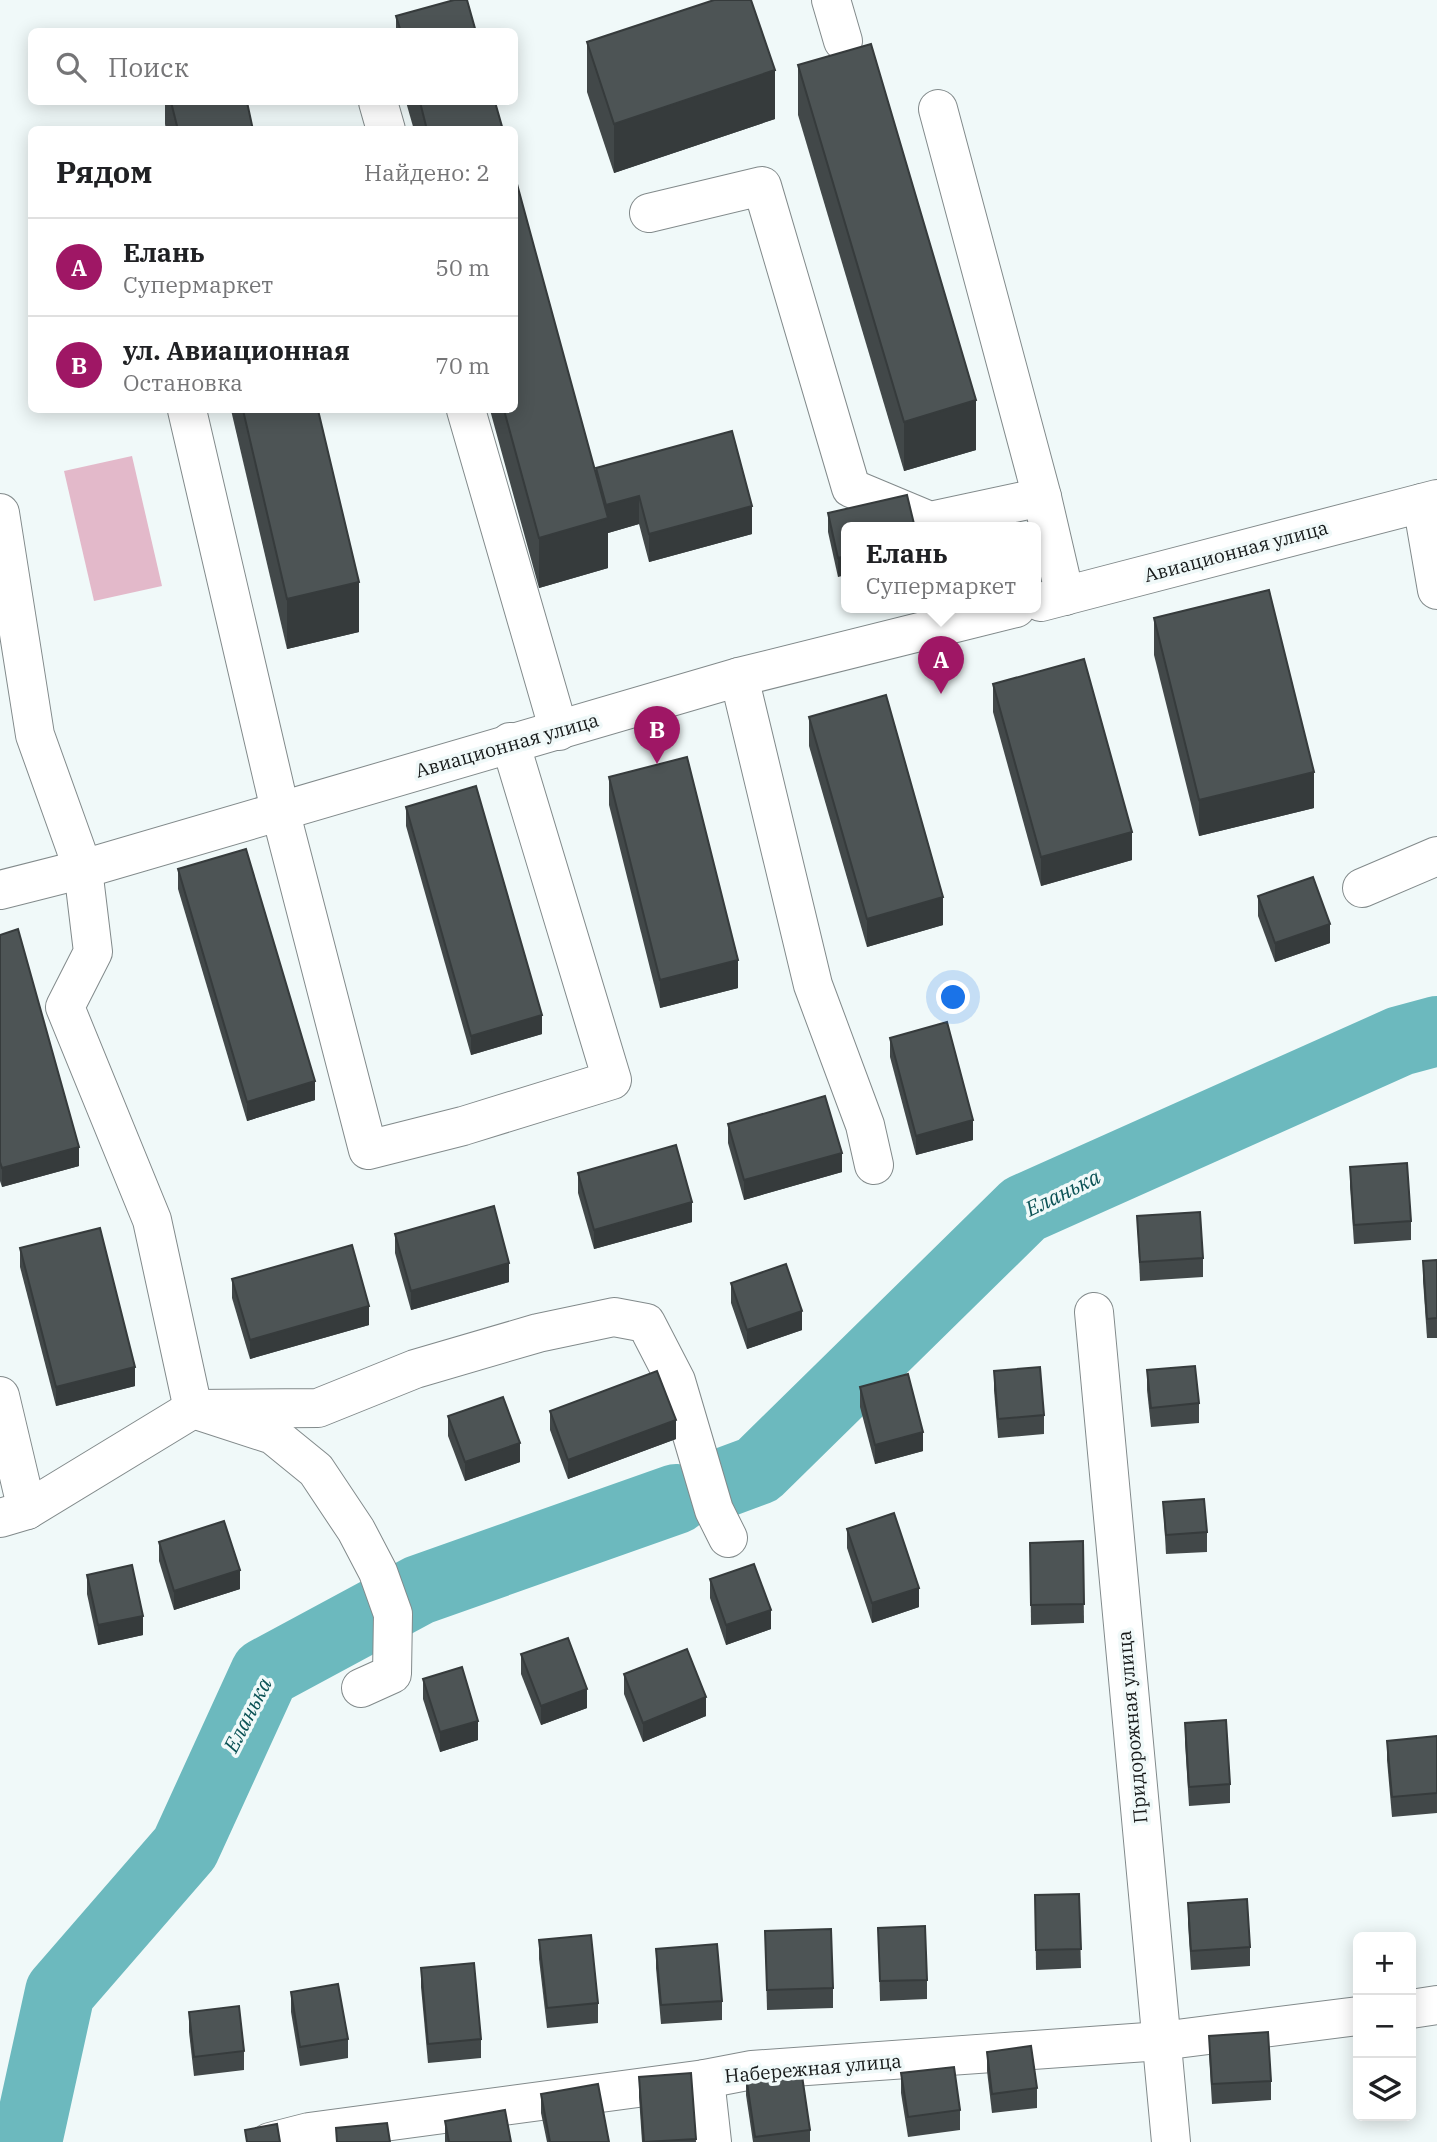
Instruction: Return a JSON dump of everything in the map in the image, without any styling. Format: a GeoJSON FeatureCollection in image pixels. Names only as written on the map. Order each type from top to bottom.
{"type":"FeatureCollection","features":[{"type":"Feature","properties":{"kind":"street"},"geometry":{"type":"LineString","coordinates":[[831,0],[843,41]]}},
{"type":"Feature","properties":{"kind":"street"},"geometry":{"type":"LineString","coordinates":[[378,105],[385,126]]}},
{"type":"Feature","properties":{"kind":"street"},"geometry":{"type":"LineString","coordinates":[[939,109],[1042,497],[1050,600]]}},
{"type":"Feature","properties":{"kind":"street"},"geometry":{"type":"LineString","coordinates":[[649,214],[762,186],[850,488],[930,521],[1042,497]]}},
{"type":"Feature","properties":{"kind":"street"},"geometry":{"type":"LineString","coordinates":[[188,413],[280,810],[368,1150],[463,1126],[612,1080],[510,742]]}},
{"type":"Feature","properties":{"kind":"street"},"geometry":{"type":"LineString","coordinates":[[467,413],[559,731]]}},
{"type":"Feature","properties":{"kind":"street"},"geometry":{"type":"LineString","coordinates":[[1430,501],[1437,590]]}},
{"type":"Feature","properties":{"kind":"street","name":"Авиационная улица"},"geometry":{"type":"LineString","coordinates":[[1050,600],[1430,501]]}},
{"type":"Feature","properties":{"kind":"street"},"geometry":{"type":"LineString","coordinates":[[0,513],[35,735],[83,869],[93,952],[65,1007],[152,1220],[193,1409]]}},
{"type":"Feature","properties":{"kind":"street","name":"Авиационная улица"},"geometry":{"type":"LineString","coordinates":[[0,890],[83,869],[739,677],[996,613]]}},
{"type":"Feature","properties":{"kind":"street"},"geometry":{"type":"LineString","coordinates":[[739,677],[813,985],[865,1125],[874,1165]]}},
{"type":"Feature","properties":{"kind":"street"},"geometry":{"type":"LineString","coordinates":[[1362,888],[1437,856]]}},
{"type":"Feature","properties":{"kind":"street","name":"Придорожная улица"},"geometry":{"type":"LineString","coordinates":[[1094,1312],[1171,2142]]}},
{"type":"Feature","properties":{"kind":"street"},"geometry":{"type":"LineString","coordinates":[[0,1396],[14,1514],[193,1409],[318,1408],[415,1368],[538,1333],[614,1317],[646,1323],[676,1381],[713,1510],[728,1538]]}},
{"type":"Feature","properties":{"kind":"street"},"geometry":{"type":"LineString","coordinates":[[193,1409],[274,1435],[316,1471],[356,1530],[378,1572],[393,1614],[392,1674],[361,1688]]}},
{"type":"Feature","properties":{"kind":"street"},"geometry":{"type":"LineString","coordinates":[[1416,2008],[1437,2005]]}},
{"type":"Feature","properties":{"kind":"street","name":"Набережная улица"},"geometry":{"type":"LineString","coordinates":[[270,2142],[309,2132],[705,2079],[752,2070],[1161,2041],[1353,2017]]}},
{"type":"Feature","properties":{"kind":"street"},"geometry":{"type":"LineString","coordinates":[[705,2079],[712,2142]]}},
{"type":"Feature","properties":{"kind":"shaded area"},"geometry":{"type":"Polygon","coordinates":[[[132,456],[162,586],[94,601],[64,471],[132,456]]]}},
{"type":"Feature","properties":{"kind":"building"},"geometry":{"type":"Polygon","coordinates":[[[454,0],[467,0],[475,28],[400,28],[396,16],[454,0]]]}},
{"type":"Feature","properties":{"kind":"building"},"geometry":{"type":"Polygon","coordinates":[[[714,0],[751,0],[775,70],[614,124],[587,42],[714,0]]]}},
{"type":"Feature","properties":{"kind":"building"},"geometry":{"type":"Polygon","coordinates":[[[871,44],[976,400],[904,422],[798,65],[871,44]]]}},
{"type":"Feature","properties":{"kind":"building"},"geometry":{"type":"Polygon","coordinates":[[[172,105],[248,105],[252,126],[177,126],[172,105]]]}},
{"type":"Feature","properties":{"kind":"building"},"geometry":{"type":"Polygon","coordinates":[[[421,105],[496,105],[502,126],[426,126],[421,105]]]}},
{"type":"Feature","properties":{"kind":"building"},"geometry":{"type":"Polygon","coordinates":[[[518,188],[608,518],[539,538],[505,413],[518,413],[518,188]]]}},
{"type":"Feature","properties":{"kind":"building"},"geometry":{"type":"Polygon","coordinates":[[[244,413],[319,413],[359,582],[287,599],[244,413]]]}},
{"type":"Feature","properties":{"kind":"building"},"geometry":{"type":"Polygon","coordinates":[[[732,431],[752,506],[649,534],[639,496],[606,505],[596,468],[732,431]]]}},
{"type":"Feature","properties":{"kind":"building"},"geometry":{"type":"Polygon","coordinates":[[[907,495],[914,522],[841,522],[841,557],[838,558],[828,513],[907,495]]]}},
{"type":"Feature","properties":{"kind":"building"},"geometry":{"type":"Polygon","coordinates":[[[1269,590],[1314,772],[1199,800],[1154,618],[1269,590]]]}},
{"type":"Feature","properties":{"kind":"building"},"geometry":{"type":"Polygon","coordinates":[[[1084,659],[1132,832],[1041,857],[993,684],[1084,659]]]}},
{"type":"Feature","properties":{"kind":"building"},"geometry":{"type":"Polygon","coordinates":[[[886,695],[943,897],[867,919],[809,717],[886,695]]]}},
{"type":"Feature","properties":{"kind":"building"},"geometry":{"type":"Polygon","coordinates":[[[687,757],[738,960],[660,980],[609,777],[687,757]]]}},
{"type":"Feature","properties":{"kind":"building"},"geometry":{"type":"Polygon","coordinates":[[[476,786],[542,1015],[471,1036],[406,807],[476,786]]]}},
{"type":"Feature","properties":{"kind":"building"},"geometry":{"type":"Polygon","coordinates":[[[246,849],[315,1081],[247,1102],[178,869],[246,849]]]}},
{"type":"Feature","properties":{"kind":"building"},"geometry":{"type":"Polygon","coordinates":[[[1313,877],[1330,924],[1275,943],[1258,896],[1313,877]]]}},
{"type":"Feature","properties":{"kind":"building"},"geometry":{"type":"Polygon","coordinates":[[[18,929],[79,1147],[2,1168],[0,935],[18,929]]]}},
{"type":"Feature","properties":{"kind":"building"},"geometry":{"type":"Polygon","coordinates":[[[947,1022],[973,1120],[916,1136],[890,1038],[947,1022]]]}},
{"type":"Feature","properties":{"kind":"building"},"geometry":{"type":"Polygon","coordinates":[[[825,1096],[842,1153],[744,1180],[728,1124],[825,1096]]]}},
{"type":"Feature","properties":{"kind":"building"},"geometry":{"type":"Polygon","coordinates":[[[676,1145],[692,1202],[594,1230],[578,1173],[676,1145]]]}},
{"type":"Feature","properties":{"kind":"building"},"geometry":{"type":"Polygon","coordinates":[[[1407,1163],[1411,1221],[1354,1225],[1350,1167],[1407,1163]]]}},
{"type":"Feature","properties":{"kind":"building"},"geometry":{"type":"Polygon","coordinates":[[[494,1206],[509,1263],[411,1291],[395,1234],[494,1206]]]}},
{"type":"Feature","properties":{"kind":"building"},"geometry":{"type":"Polygon","coordinates":[[[1200,1212],[1203,1258],[1140,1262],[1137,1216],[1200,1212]]]}},
{"type":"Feature","properties":{"kind":"building"},"geometry":{"type":"Polygon","coordinates":[[[100,1228],[135,1367],[56,1387],[20,1248],[100,1228]]]}},
{"type":"Feature","properties":{"kind":"building"},"geometry":{"type":"Polygon","coordinates":[[[352,1245],[369,1306],[250,1340],[232,1279],[352,1245]]]}},
{"type":"Feature","properties":{"kind":"building"},"geometry":{"type":"Polygon","coordinates":[[[1437,1260],[1437,1318],[1427,1319],[1423,1261],[1437,1260]]]}},
{"type":"Feature","properties":{"kind":"building"},"geometry":{"type":"Polygon","coordinates":[[[786,1264],[802,1311],[747,1330],[731,1283],[786,1264]]]}},
{"type":"Feature","properties":{"kind":"building"},"geometry":{"type":"Polygon","coordinates":[[[1195,1366],[1199,1403],[1151,1408],[1147,1370],[1195,1366]]]}},
{"type":"Feature","properties":{"kind":"building"},"geometry":{"type":"Polygon","coordinates":[[[1040,1367],[1044,1415],[998,1419],[994,1371],[1040,1367]]]}},
{"type":"Feature","properties":{"kind":"building"},"geometry":{"type":"Polygon","coordinates":[[[657,1371],[676,1420],[568,1460],[550,1411],[657,1371]]]}},
{"type":"Feature","properties":{"kind":"building"},"geometry":{"type":"Polygon","coordinates":[[[908,1374],[923,1432],[875,1445],[860,1387],[908,1374]]]}},
{"type":"Feature","properties":{"kind":"building"},"geometry":{"type":"Polygon","coordinates":[[[503,1397],[520,1443],[465,1462],[448,1416],[503,1397]]]}},
{"type":"Feature","properties":{"kind":"building"},"geometry":{"type":"Polygon","coordinates":[[[1204,1499],[1207,1532],[1166,1535],[1163,1502],[1204,1499]]]}},
{"type":"Feature","properties":{"kind":"building"},"geometry":{"type":"Polygon","coordinates":[[[894,1513],[919,1588],[872,1603],[847,1529],[894,1513]]]}},
{"type":"Feature","properties":{"kind":"building"},"geometry":{"type":"Polygon","coordinates":[[[224,1521],[240,1570],[174,1591],[159,1542],[224,1521]]]}},
{"type":"Feature","properties":{"kind":"building"},"geometry":{"type":"Polygon","coordinates":[[[1083,1541],[1084,1604],[1031,1605],[1030,1543],[1083,1541]]]}},
{"type":"Feature","properties":{"kind":"building"},"geometry":{"type":"Polygon","coordinates":[[[754,1564],[771,1610],[726,1625],[710,1579],[754,1564]]]}},
{"type":"Feature","properties":{"kind":"building"},"geometry":{"type":"Polygon","coordinates":[[[132,1565],[143,1616],[98,1625],[87,1575],[132,1565]]]}},
{"type":"Feature","properties":{"kind":"building"},"geometry":{"type":"Polygon","coordinates":[[[568,1638],[587,1689],[541,1706],[521,1654],[568,1638]]]}},
{"type":"Feature","properties":{"kind":"building"},"geometry":{"type":"Polygon","coordinates":[[[687,1649],[706,1697],[643,1723],[624,1674],[687,1649]]]}},
{"type":"Feature","properties":{"kind":"building"},"geometry":{"type":"Polygon","coordinates":[[[462,1667],[478,1721],[440,1732],[423,1679],[462,1667]]]}},
{"type":"Feature","properties":{"kind":"building"},"geometry":{"type":"Polygon","coordinates":[[[1226,1720],[1230,1784],[1189,1787],[1185,1723],[1226,1720]]]}},
{"type":"Feature","properties":{"kind":"building"},"geometry":{"type":"Polygon","coordinates":[[[1437,1736],[1437,1793],[1392,1797],[1387,1741],[1437,1736]]]}},
{"type":"Feature","properties":{"kind":"building"},"geometry":{"type":"Polygon","coordinates":[[[1079,1894],[1081,1949],[1036,1950],[1035,1895],[1079,1894]]]}},
{"type":"Feature","properties":{"kind":"building"},"geometry":{"type":"Polygon","coordinates":[[[1247,1899],[1250,1947],[1191,1951],[1188,1903],[1247,1899]]]}},
{"type":"Feature","properties":{"kind":"building"},"geometry":{"type":"Polygon","coordinates":[[[925,1926],[927,1980],[880,1981],[878,1928],[925,1926]]]}},
{"type":"Feature","properties":{"kind":"building"},"geometry":{"type":"Polygon","coordinates":[[[831,1929],[833,1988],[767,1990],[765,1931],[831,1929]]]}},
{"type":"Feature","properties":{"kind":"building"},"geometry":{"type":"Polygon","coordinates":[[[591,1935],[598,2003],[547,2008],[539,1940],[591,1935]]]}},
{"type":"Feature","properties":{"kind":"building"},"geometry":{"type":"Polygon","coordinates":[[[717,1944],[722,2001],[661,2005],[656,1949],[717,1944]]]}},
{"type":"Feature","properties":{"kind":"building"},"geometry":{"type":"Polygon","coordinates":[[[474,1963],[481,2039],[428,2044],[421,1968],[474,1963]]]}},
{"type":"Feature","properties":{"kind":"building"},"geometry":{"type":"Polygon","coordinates":[[[338,1984],[348,2039],[300,2047],[291,1992],[338,1984]]]}},
{"type":"Feature","properties":{"kind":"building"},"geometry":{"type":"Polygon","coordinates":[[[239,2006],[244,2051],[194,2057],[189,2012],[239,2006]]]}},
{"type":"Feature","properties":{"kind":"building"},"geometry":{"type":"Polygon","coordinates":[[[1268,2032],[1271,2081],[1212,2084],[1209,2036],[1268,2032]]]}},
{"type":"Feature","properties":{"kind":"building"},"geometry":{"type":"Polygon","coordinates":[[[1031,2046],[1037,2088],[992,2094],[987,2052],[1031,2046]]]}},
{"type":"Feature","properties":{"kind":"building"},"geometry":{"type":"Polygon","coordinates":[[[954,2067],[960,2110],[908,2117],[901,2073],[954,2067]]]}},
{"type":"Feature","properties":{"kind":"building"},"geometry":{"type":"Polygon","coordinates":[[[801,2069],[810,2130],[755,2137],[746,2076],[801,2069]]]}},
{"type":"Feature","properties":{"kind":"building"},"geometry":{"type":"Polygon","coordinates":[[[691,2073],[696,2139],[644,2142],[639,2077],[691,2073]]]}},
{"type":"Feature","properties":{"kind":"building"},"geometry":{"type":"Polygon","coordinates":[[[598,2084],[609,2142],[550,2142],[541,2094],[598,2084]]]}},
{"type":"Feature","properties":{"kind":"building"},"geometry":{"type":"Polygon","coordinates":[[[505,2110],[511,2142],[449,2142],[445,2121],[505,2110]]]}},
{"type":"Feature","properties":{"kind":"building"},"geometry":{"type":"Polygon","coordinates":[[[387,2123],[390,2142],[337,2142],[336,2128],[387,2123]]]}},
{"type":"Feature","properties":{"kind":"building"},"geometry":{"type":"Polygon","coordinates":[[[277,2124],[280,2142],[247,2142],[245,2130],[277,2124]]]}},
{"type":"Feature","properties":{"kind":"waterway","name":"Еланька"},"geometry":{"type":"LineString","coordinates":[[723,1483],[758,1470],[1024,1209],[1400,1041],[1437,1031]]}},
{"type":"Feature","properties":{"kind":"waterway","name":"Еланька"},"geometry":{"type":"LineString","coordinates":[[27,2142],[60,1992],[185,1848],[265,1673],[419,1590],[676,1499]]}},
{"type":"Feature","properties":{"kind":"place","name":"Елань"},"geometry":{"type":"Point","coordinates":[941,694]}},
{"type":"Feature","properties":{"kind":"place","name":"ул. Авиационная"},"geometry":{"type":"Point","coordinates":[657,764]}}]}
